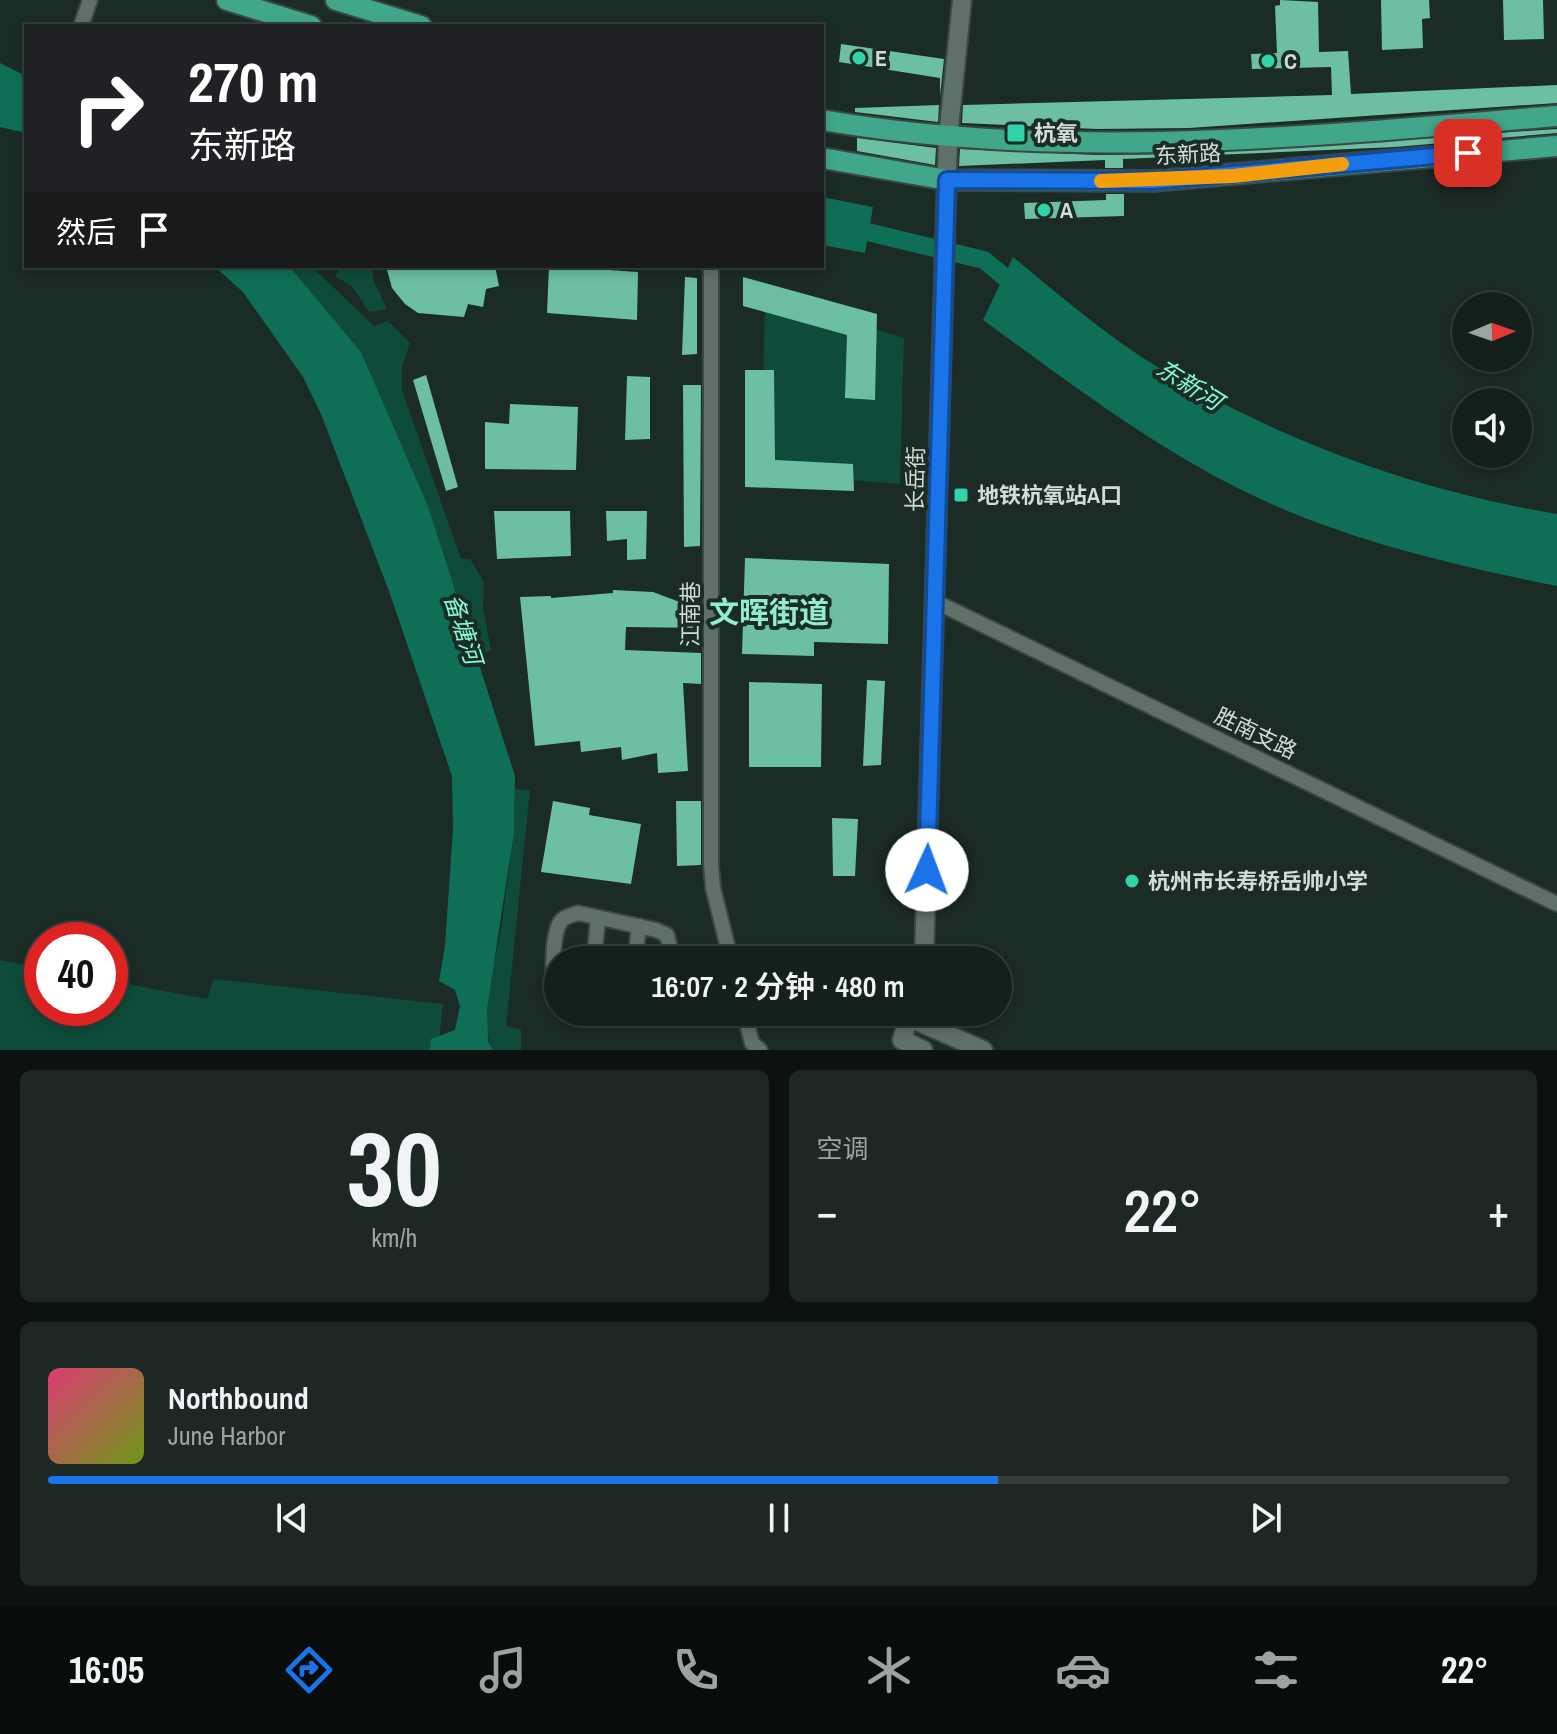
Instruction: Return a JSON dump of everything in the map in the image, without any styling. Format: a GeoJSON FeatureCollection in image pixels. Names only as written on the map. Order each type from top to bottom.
{"type":"FeatureCollection","features":[{"type":"Feature","properties":{"kind":"main road"},"geometry":{"type":"LineString","coordinates":[[227,0],[305,24]]}},
{"type":"Feature","properties":{"kind":"main road"},"geometry":{"type":"LineString","coordinates":[[336,0],[414,24]]}},
{"type":"Feature","properties":{"kind":"main road","name":"东新路"},"geometry":{"type":"LineString","coordinates":[[824,120],[948,138],[1077,143],[1223,141],[1557,116]]}},
{"type":"Feature","properties":{"kind":"main road","name":"东新路"},"geometry":{"type":"LineString","coordinates":[[824,158],[947,180],[1153,181],[1557,146]]}},
{"type":"Feature","properties":{"kind":"street"},"geometry":{"type":"LineString","coordinates":[[82,24],[90,0]]}},
{"type":"Feature","properties":{"kind":"street","name":"长岳街"},"geometry":{"type":"LineString","coordinates":[[924,946],[948,138],[962,0]]}},
{"type":"Feature","properties":{"kind":"street","name":"江南巷"},"geometry":{"type":"LineString","coordinates":[[711,268],[711,864],[713,888],[728,946]]}},
{"type":"Feature","properties":{"kind":"street","name":"胜南支路"},"geometry":{"type":"LineString","coordinates":[[936,602],[1557,904]]}},
{"type":"Feature","properties":{"kind":"street"},"geometry":{"type":"LineString","coordinates":[[556,946],[559,923],[567,916],[578,913],[667,935],[670,946]]}},
{"type":"Feature","properties":{"kind":"street"},"geometry":{"type":"LineString","coordinates":[[595,946],[598,918]]}},
{"type":"Feature","properties":{"kind":"street"},"geometry":{"type":"LineString","coordinates":[[637,946],[639,926]]}},
{"type":"Feature","properties":{"kind":"street"},"geometry":{"type":"LineString","coordinates":[[748,1026],[752,1043],[760,1050]]}},
{"type":"Feature","properties":{"kind":"street"},"geometry":{"type":"LineString","coordinates":[[906,1026],[902,1040],[923,1050]]}},
{"type":"Feature","properties":{"kind":"street"},"geometry":{"type":"LineString","coordinates":[[934,1026],[983,1050]]}},
{"type":"Feature","properties":{"kind":"shaded area"},"geometry":{"type":"Polygon","coordinates":[[[291,268],[313,268],[374,326],[388,321],[410,343],[402,367],[402,390],[461,559],[470,559],[484,582],[483,608],[491,650],[477,657],[428,506],[361,352],[291,268]]]}},
{"type":"Feature","properties":{"kind":"shaded area"},"geometry":{"type":"Polygon","coordinates":[[[340,268],[372,268],[373,279],[387,309],[369,312],[352,286],[335,276],[340,268]]]}},
{"type":"Feature","properties":{"kind":"shaded area"},"geometry":{"type":"Polygon","coordinates":[[[765,296],[904,338],[900,484],[761,473],[765,296]]]}},
{"type":"Feature","properties":{"kind":"shaded area"},"geometry":{"type":"Polygon","coordinates":[[[515,789],[530,790],[506,1026],[521,1030],[521,1050],[493,1050],[488,1037],[487,1005],[502,923],[515,789]]]}},
{"type":"Feature","properties":{"kind":"shaded area"},"geometry":{"type":"Polygon","coordinates":[[[0,960],[24,965],[24,1026],[128,1026],[128,984],[207,999],[214,979],[443,1004],[438,1050],[0,1050],[0,960]]]}},
{"type":"Feature","properties":{"kind":"water"},"geometry":{"type":"Polygon","coordinates":[[[0,63],[24,75],[24,133],[0,127],[0,63]]]}},
{"type":"Feature","properties":{"kind":"water"},"geometry":{"type":"Polygon","coordinates":[[[824,197],[873,207],[865,253],[824,245],[824,197]]]}},
{"type":"Feature","properties":{"kind":"water"},"geometry":{"type":"Polygon","coordinates":[[[1013,257],[1140,356],[1253,418],[1351,460],[1402,477],[1453,492],[1557,514],[1557,586],[1445,561],[1336,529],[1227,483],[1155,441],[983,320],[1013,257]]]}},
{"type":"Feature","properties":{"kind":"water","name":"备塘河"},"geometry":{"type":"Polygon","coordinates":[[[216,268],[291,268],[361,352],[428,506],[515,776],[514,832],[487,1009],[488,1041],[493,1050],[430,1050],[431,1039],[455,1030],[460,1006],[455,990],[439,981],[445,946],[453,829],[452,776],[389,591],[321,414],[303,377],[243,292],[216,268]]]}},
{"type":"Feature","properties":{"kind":"building"},"geometry":{"type":"Polygon","coordinates":[[[1280,0],[1318,2],[1319,52],[1348,51],[1351,94],[1557,85],[1557,103],[1189,128],[1097,129],[962,123],[963,105],[1332,95],[1331,67],[1252,69],[1251,54],[1277,53],[1275,6],[1280,5],[1280,0]]]}},
{"type":"Feature","properties":{"kind":"building"},"geometry":{"type":"Polygon","coordinates":[[[1381,0],[1429,0],[1430,18],[1422,19],[1423,48],[1382,50],[1381,0]]]}},
{"type":"Feature","properties":{"kind":"building"},"geometry":{"type":"Polygon","coordinates":[[[1503,0],[1543,0],[1544,39],[1504,40],[1503,0]]]}},
{"type":"Feature","properties":{"kind":"building"},"geometry":{"type":"Polygon","coordinates":[[[841,44],[944,59],[940,96],[940,78],[839,62],[841,44]]]}},
{"type":"Feature","properties":{"kind":"building"},"geometry":{"type":"Polygon","coordinates":[[[939,105],[938,122],[855,112],[855,108],[939,105]]]}},
{"type":"Feature","properties":{"kind":"building"},"geometry":{"type":"Polygon","coordinates":[[[1557,129],[1557,133],[1395,147],[1123,159],[1123,168],[1105,168],[1105,160],[959,166],[960,149],[1097,155],[1190,154],[1557,129]]]}},
{"type":"Feature","properties":{"kind":"building"},"geometry":{"type":"Polygon","coordinates":[[[857,138],[936,148],[935,165],[857,151],[857,138]]]}},
{"type":"Feature","properties":{"kind":"building"},"geometry":{"type":"Polygon","coordinates":[[[1106,194],[1124,194],[1124,216],[1025,219],[1024,203],[1106,200],[1106,194]]]}},
{"type":"Feature","properties":{"kind":"building"},"geometry":{"type":"Polygon","coordinates":[[[387,268],[495,268],[499,286],[486,289],[483,307],[468,304],[464,317],[418,313],[405,304],[392,288],[387,268]]]}},
{"type":"Feature","properties":{"kind":"building"},"geometry":{"type":"Polygon","coordinates":[[[549,268],[638,272],[637,320],[547,313],[549,268]]]}},
{"type":"Feature","properties":{"kind":"building"},"geometry":{"type":"Polygon","coordinates":[[[685,277],[697,278],[697,354],[682,355],[685,277]]]}},
{"type":"Feature","properties":{"kind":"building"},"geometry":{"type":"Polygon","coordinates":[[[743,277],[877,314],[875,400],[845,398],[847,335],[743,306],[743,277]]]}},
{"type":"Feature","properties":{"kind":"building"},"geometry":{"type":"Polygon","coordinates":[[[745,370],[774,370],[775,460],[853,464],[854,491],[745,487],[745,370]]]}},
{"type":"Feature","properties":{"kind":"building"},"geometry":{"type":"Polygon","coordinates":[[[426,375],[458,487],[446,491],[413,380],[426,375]]]}},
{"type":"Feature","properties":{"kind":"building"},"geometry":{"type":"Polygon","coordinates":[[[627,376],[650,377],[650,439],[625,440],[627,376]]]}},
{"type":"Feature","properties":{"kind":"building"},"geometry":{"type":"Polygon","coordinates":[[[683,385],[701,385],[700,546],[684,547],[683,385]]]}},
{"type":"Feature","properties":{"kind":"building"},"geometry":{"type":"Polygon","coordinates":[[[510,404],[578,407],[576,470],[485,469],[485,422],[509,424],[510,404]]]}},
{"type":"Feature","properties":{"kind":"building"},"geometry":{"type":"Polygon","coordinates":[[[494,511],[570,511],[571,556],[497,559],[494,511]]]}},
{"type":"Feature","properties":{"kind":"building"},"geometry":{"type":"Polygon","coordinates":[[[606,511],[647,511],[646,559],[627,560],[627,539],[607,541],[606,511]]]}},
{"type":"Feature","properties":{"kind":"building"},"geometry":{"type":"Polygon","coordinates":[[[745,558],[889,564],[888,644],[814,642],[814,656],[742,654],[745,558]]]}},
{"type":"Feature","properties":{"kind":"building"},"geometry":{"type":"Polygon","coordinates":[[[613,590],[653,592],[701,610],[701,628],[626,627],[625,650],[701,653],[701,684],[683,683],[688,771],[658,773],[657,753],[622,760],[621,747],[581,752],[580,741],[535,746],[520,597],[551,598],[613,593],[613,590]]]}},
{"type":"Feature","properties":{"kind":"building"},"geometry":{"type":"Polygon","coordinates":[[[867,680],[885,681],[881,765],[863,766],[867,680]]]}},
{"type":"Feature","properties":{"kind":"building"},"geometry":{"type":"Polygon","coordinates":[[[749,682],[822,684],[821,767],[749,767],[749,682]]]}},
{"type":"Feature","properties":{"kind":"building"},"geometry":{"type":"Polygon","coordinates":[[[553,801],[590,808],[589,815],[641,824],[631,884],[541,872],[553,801]]]}},
{"type":"Feature","properties":{"kind":"building"},"geometry":{"type":"Polygon","coordinates":[[[676,801],[701,801],[701,865],[677,866],[676,801]]]}},
{"type":"Feature","properties":{"kind":"building"},"geometry":{"type":"Polygon","coordinates":[[[832,818],[858,819],[855,876],[833,876],[832,818]]]}},
{"type":"Feature","properties":{"kind":"waterway","name":"东新河"},"geometry":{"type":"LineString","coordinates":[[824,221],[984,260],[1023,292]]}},
{"type":"Feature","properties":{"kind":"slow traffic"},"geometry":{"type":"LineString","coordinates":[[1101,181],[1233,176],[1342,164]]}},
{"type":"Feature","properties":{"kind":"place","name":"E"},"geometry":{"type":"Point","coordinates":[859,58]}},
{"type":"Feature","properties":{"kind":"place","name":"C"},"geometry":{"type":"Point","coordinates":[1268,61]}},
{"type":"Feature","properties":{"kind":"place","name":"杭氧"},"geometry":{"type":"Point","coordinates":[1016,133]}},
{"type":"Feature","properties":{"kind":"place","name":"A"},"geometry":{"type":"Point","coordinates":[1044,210]}},
{"type":"Feature","properties":{"kind":"place","name":"地铁杭氧站A口"},"geometry":{"type":"Point","coordinates":[961,495]}},
{"type":"Feature","properties":{"kind":"place","name":"杭州市长寿桥岳帅小学"},"geometry":{"type":"Point","coordinates":[1132,881]}},
{"type":"Feature","properties":{"kind":"district","name":"文晖街道"},"geometry":{"type":"Point","coordinates":[769,613]}},
{"type":"Feature","properties":{"kind":"route"},"geometry":{"type":"LineString","coordinates":[[927,870],[947,180],[1153,181],[1468,153]]}}]}
